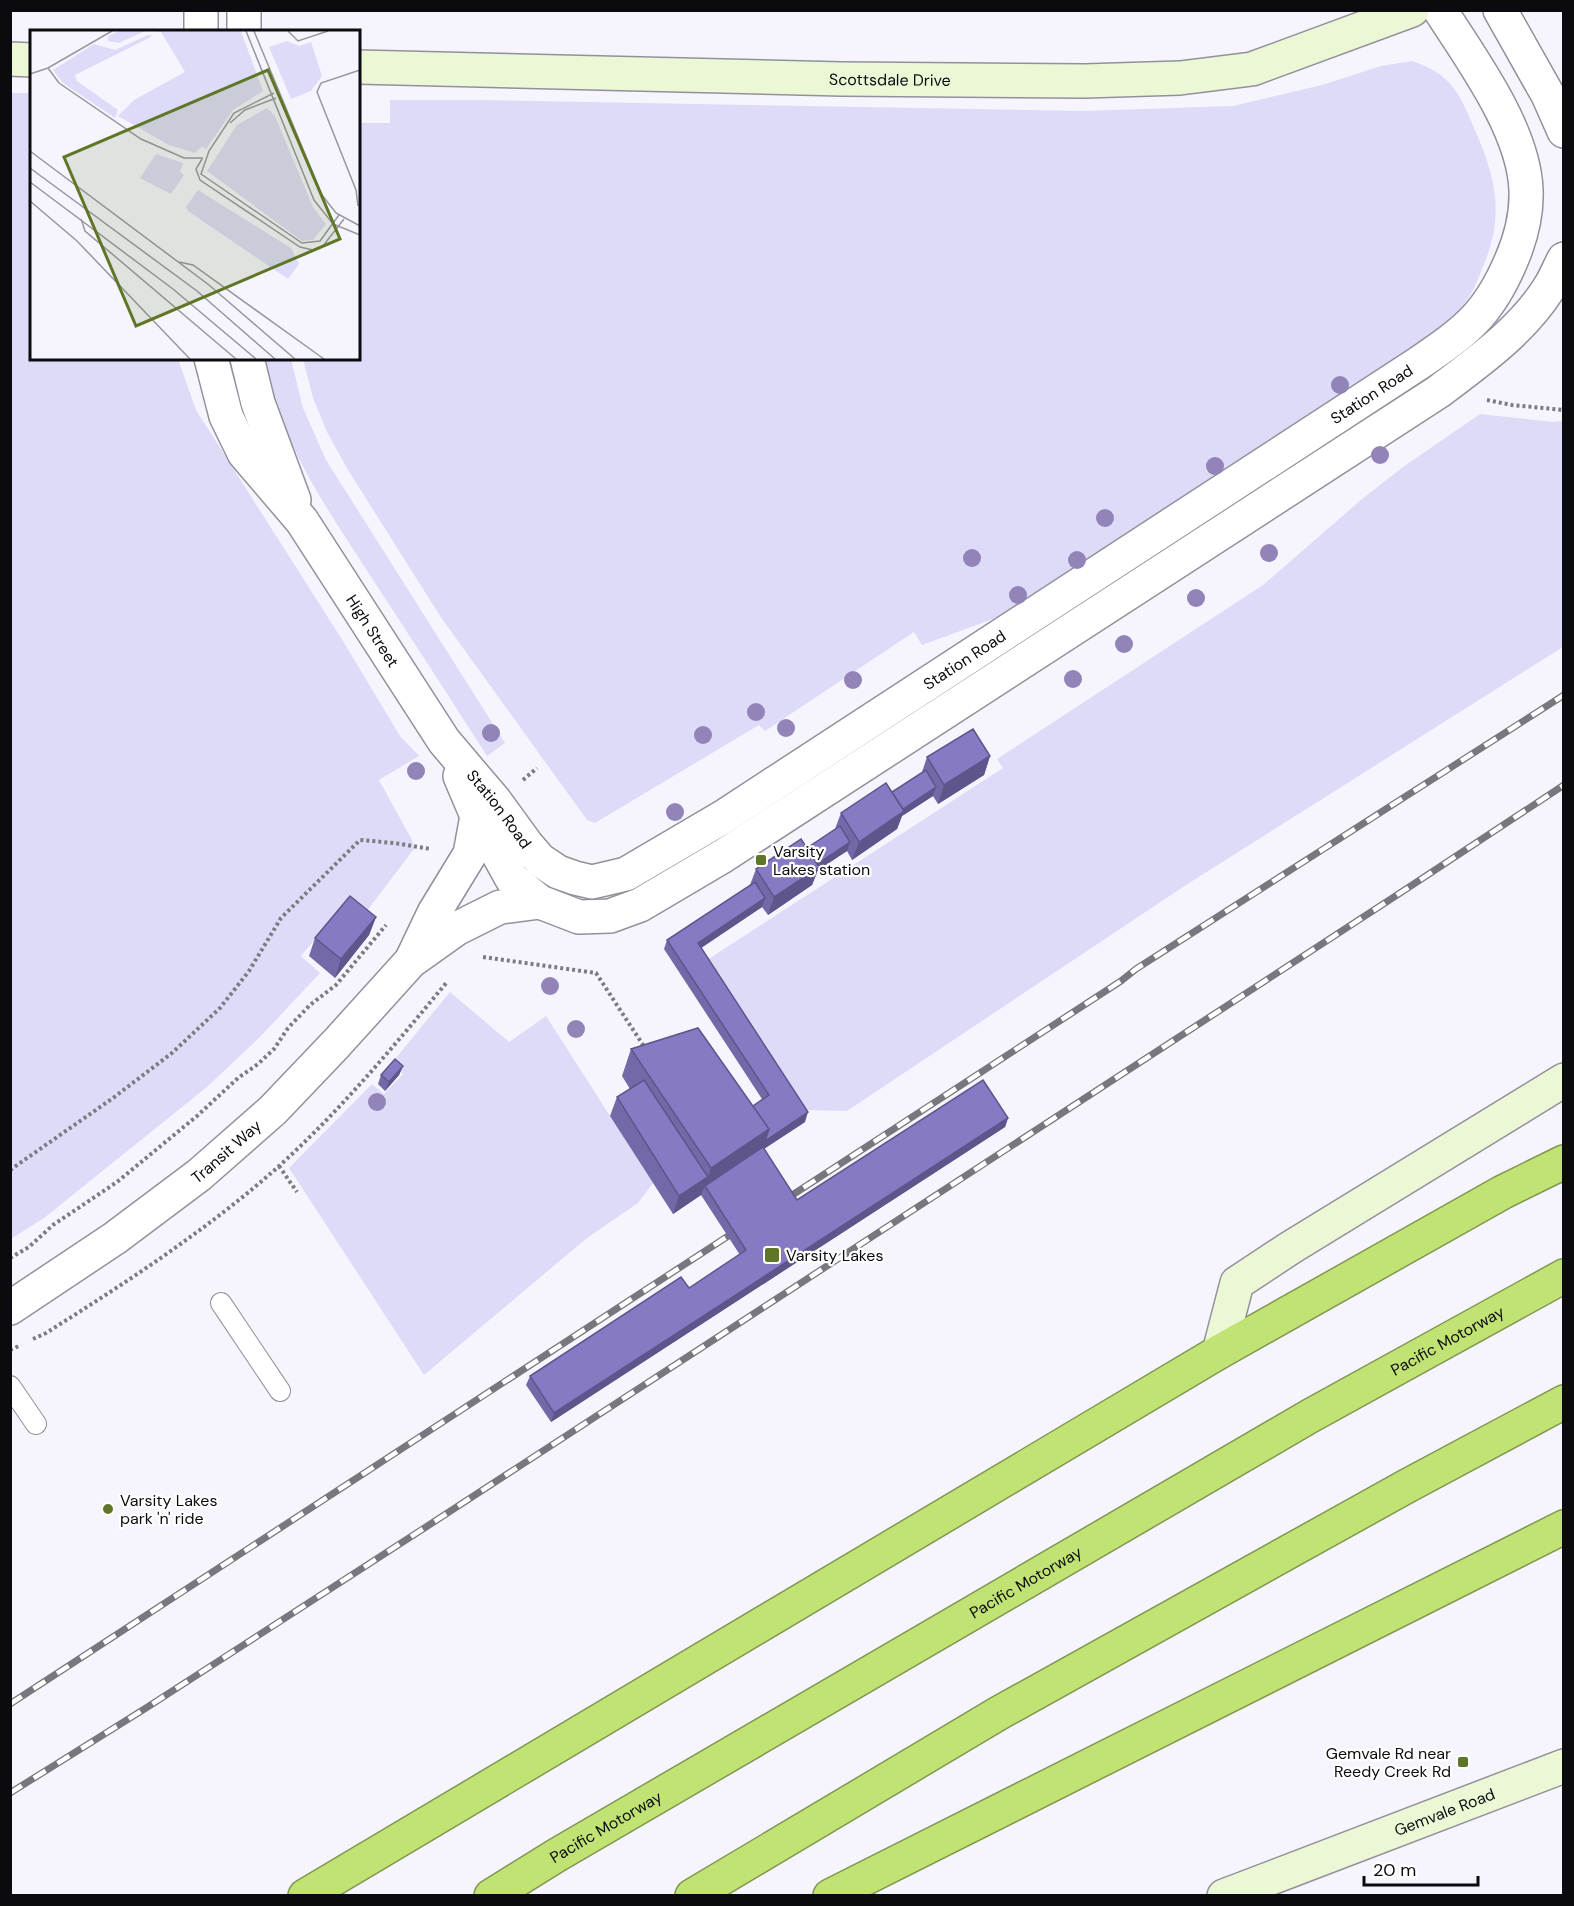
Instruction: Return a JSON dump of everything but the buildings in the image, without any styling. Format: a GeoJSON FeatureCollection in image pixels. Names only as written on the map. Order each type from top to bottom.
{"type":"FeatureCollection","features":[{"type":"Feature","properties":{"kind":"highway"},"geometry":{"type":"LineString","coordinates":[[305,1896],[1219,1352],[1503,1192],[1563,1162]]}},
{"type":"Feature","properties":{"kind":"highway","name":"Pacific Motorway"},"geometry":{"type":"LineString","coordinates":[[491,1896],[639,1807],[1310,1416],[1563,1276]]}},
{"type":"Feature","properties":{"kind":"highway"},"geometry":{"type":"LineString","coordinates":[[692,1896],[999,1713],[1563,1402]]}},
{"type":"Feature","properties":{"kind":"highway"},"geometry":{"type":"LineString","coordinates":[[830,1896],[1563,1527]]}},
{"type":"Feature","properties":{"kind":"main road","name":"Scottsdale Drive"},"geometry":{"type":"LineString","coordinates":[[360,67],[842,79],[1085,81],[1180,78],[1252,69],[1412,10]]}},
{"type":"Feature","properties":{"kind":"main road"},"geometry":{"type":"LineString","coordinates":[[10,59],[30,60]]}},
{"type":"Feature","properties":{"kind":"main road"},"geometry":{"type":"LineString","coordinates":[[1219,1352],[1237,1283],[1563,1080]]}},
{"type":"Feature","properties":{"kind":"main road","name":"Gemvale Road"},"geometry":{"type":"LineString","coordinates":[[1224,1896],[1563,1766]]}},
{"type":"Feature","properties":{"kind":"street"},"geometry":{"type":"LineString","coordinates":[[201,10],[201,30]]}},
{"type":"Feature","properties":{"kind":"street"},"geometry":{"type":"LineString","coordinates":[[244,10],[244,30]]}},
{"type":"Feature","properties":{"kind":"street","name":"Station Road"},"geometry":{"type":"LineString","coordinates":[[444,741],[495,801],[540,860],[558,872],[592,882],[626,874],[723,817],[1459,336],[1482,314],[1507,271],[1517,248],[1525,217],[1526,188],[1516,143],[1505,117],[1479,70],[1440,10]]}},
{"type":"Feature","properties":{"kind":"street"},"geometry":{"type":"LineString","coordinates":[[1500,10],[1548,95],[1563,131]]}},
{"type":"Feature","properties":{"kind":"street","name":"Station Road"},"geometry":{"type":"LineString","coordinates":[[444,741],[477,816],[512,879],[540,902],[579,917],[610,916],[640,905],[723,856],[1438,392],[1503,341],[1530,313],[1550,287],[1563,259]]}},
{"type":"Feature","properties":{"kind":"street","name":"High Street"},"geometry":{"type":"LineString","coordinates":[[212,360],[226,416],[244,453],[302,521],[444,741]]}},
{"type":"Feature","properties":{"kind":"street","name":"High Street"},"geometry":{"type":"LineString","coordinates":[[247,360],[258,403],[302,521]]}},
{"type":"Feature","properties":{"kind":"street","name":"Transit Way"},"geometry":{"type":"LineString","coordinates":[[411,961],[428,925],[470,854],[477,816]]}},
{"type":"Feature","properties":{"kind":"street","name":"Transit Way"},"geometry":{"type":"LineString","coordinates":[[10,1308],[115,1238],[199,1175],[273,1110],[411,961],[456,929],[500,906],[540,902]]}},
{"type":"Feature","properties":{"kind":"lane"},"geometry":{"type":"LineString","coordinates":[[221,1303],[280,1391]]}},
{"type":"Feature","properties":{"kind":"lane"},"geometry":{"type":"LineString","coordinates":[[10,1386],[36,1424]]}},
{"type":"Feature","properties":{"kind":"path"},"geometry":{"type":"LineString","coordinates":[[1438,392],[1512,405],[1563,410]]}},
{"type":"Feature","properties":{"kind":"path"},"geometry":{"type":"LineString","coordinates":[[10,1170],[113,1098],[172,1053],[220,1008],[249,971],[281,918],[360,840],[435,850]]}},
{"type":"Feature","properties":{"kind":"path"},"geometry":{"type":"LineString","coordinates":[[10,1258],[117,1182],[238,1078],[258,1064],[274,1049],[288,1028],[310,1005],[336,985],[401,906],[428,925]]}},
{"type":"Feature","properties":{"kind":"path"},"geometry":{"type":"LineString","coordinates":[[596,974],[650,1056]]}},
{"type":"Feature","properties":{"kind":"path"},"geometry":{"type":"LineString","coordinates":[[279,1166],[297,1192]]}},
{"type":"Feature","properties":{"kind":"shaded area"},"geometry":{"type":"Polygon","coordinates":[[[1412,61],[1445,78],[1458,94],[1469,115],[1493,181],[1496,215],[1489,250],[1473,290],[1453,317],[1391,363],[1004,615],[922,645],[914,632],[765,731],[759,725],[595,823],[587,820],[440,616],[348,470],[327,432],[313,398],[303,360],[360,360],[360,123],[390,123],[390,100],[1083,111],[1233,106],[1322,85],[1381,66],[1412,61]]]}},
{"type":"Feature","properties":{"kind":"shaded area"},"geometry":{"type":"Polygon","coordinates":[[[11,93],[30,93],[30,360],[178,360],[196,410],[343,641],[400,736],[419,756],[379,780],[412,840],[414,849],[360,920],[343,906],[301,956],[320,973],[261,1036],[207,1087],[44,1218],[11,1239],[11,93]]]}},
{"type":"Feature","properties":{"kind":"shaded area"},"geometry":{"type":"Polygon","coordinates":[[[265,360],[291,360],[303,408],[326,460],[505,743],[487,756],[324,504],[293,447],[271,389],[265,360]]]}},
{"type":"Feature","properties":{"kind":"shaded area"},"geometry":{"type":"Polygon","coordinates":[[[1480,414],[1563,421],[1563,647],[1186,885],[847,1111],[804,1110],[707,960],[1003,768],[997,759],[1263,585],[1362,499],[1403,467],[1480,414]]]}},
{"type":"Feature","properties":{"kind":"shaded area"},"geometry":{"type":"Polygon","coordinates":[[[450,992],[509,1042],[546,1016],[653,1183],[638,1203],[587,1238],[424,1375],[289,1168],[372,1084],[384,1094],[403,1074],[391,1064],[450,992]]]}},
{"type":"Feature","properties":{"kind":"railway"},"geometry":{"type":"LineString","coordinates":[[780,1203],[1136,969],[1564,695]]}},
{"type":"Feature","properties":{"kind":"railway"},"geometry":{"type":"LineString","coordinates":[[10,1793],[429,1525],[1564,785]]}},
{"type":"Feature","properties":{"kind":"railway"},"geometry":{"type":"LineString","coordinates":[[10,1704],[742,1227]]}},
{"type":"Feature","properties":{"kind":"place","name":"Varsity Lakes station"},"geometry":{"type":"Point","coordinates":[761,860]}},
{"type":"Feature","properties":{"kind":"place","name":"Varsity Lakes"},"geometry":{"type":"Point","coordinates":[772,1255]}},
{"type":"Feature","properties":{"kind":"place","name":"Varsity Lakes park 'n' ride"},"geometry":{"type":"Point","coordinates":[108,1509]}},
{"type":"Feature","properties":{"kind":"place","name":"Gemvale Rd near Reedy Creek Rd"},"geometry":{"type":"Point","coordinates":[1463,1762]}}]}
